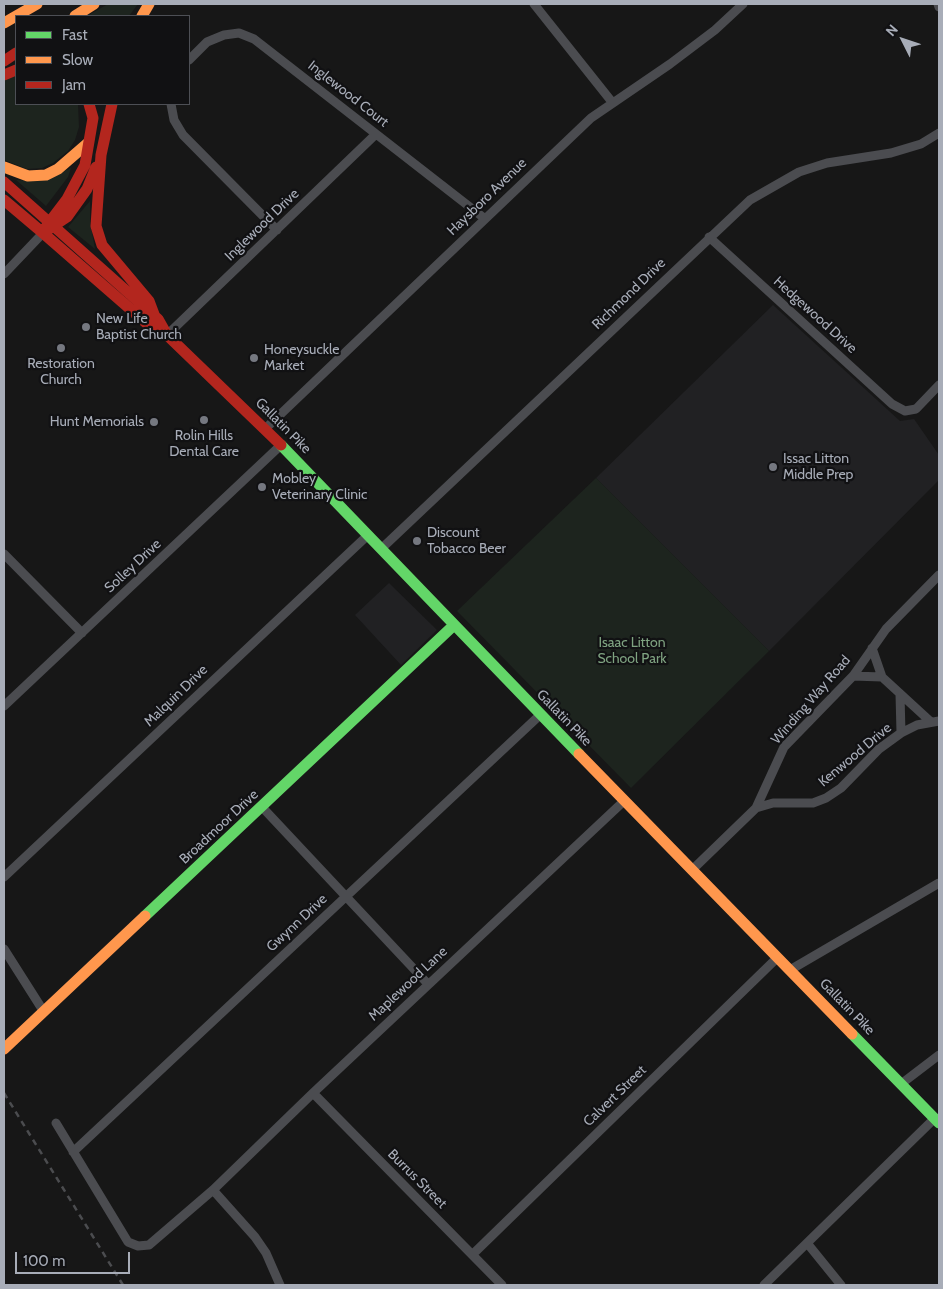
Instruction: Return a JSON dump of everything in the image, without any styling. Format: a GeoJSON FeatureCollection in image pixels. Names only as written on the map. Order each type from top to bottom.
{"type":"FeatureCollection","features":[{"type":"Feature","properties":{"kind":"main road"},"geometry":{"type":"LineString","coordinates":[[18,15],[37,4]]}},
{"type":"Feature","properties":{"kind":"main road"},"geometry":{"type":"LineString","coordinates":[[77,15],[94,4]]}},
{"type":"Feature","properties":{"kind":"main road"},"geometry":{"type":"LineString","coordinates":[[143,15],[149,4]]}},
{"type":"Feature","properties":{"kind":"main road"},"geometry":{"type":"LineString","coordinates":[[4,23],[15,17]]}},
{"type":"Feature","properties":{"kind":"main road"},"geometry":{"type":"LineString","coordinates":[[4,61],[15,54]]}},
{"type":"Feature","properties":{"kind":"main road"},"geometry":{"type":"LineString","coordinates":[[48,228],[78,181],[85,165],[93,118],[89,105]]}},
{"type":"Feature","properties":{"kind":"main road"},"geometry":{"type":"LineString","coordinates":[[112,105],[102,155],[96,226],[114,262],[149,301],[155,317]]}},
{"type":"Feature","properties":{"kind":"main road"},"geometry":{"type":"LineString","coordinates":[[4,167],[28,176],[46,175],[58,169],[88,143]]}},
{"type":"Feature","properties":{"kind":"main road"},"geometry":{"type":"LineString","coordinates":[[48,228],[68,216],[87,189],[102,155]]}},
{"type":"Feature","properties":{"kind":"main road","name":"Gallatin Pike"},"geometry":{"type":"LineString","coordinates":[[4,182],[48,228],[152,328],[167,334]]}},
{"type":"Feature","properties":{"kind":"main road","name":"Gallatin Pike"},"geometry":{"type":"LineString","coordinates":[[4,200],[48,228],[155,317],[167,334],[281,445],[453,626],[937,1121]]}},
{"type":"Feature","properties":{"kind":"main road","name":"Broadmoor Drive"},"geometry":{"type":"LineString","coordinates":[[4,1050],[453,626]]}},
{"type":"Feature","properties":{"kind":"street"},"geometry":{"type":"LineString","coordinates":[[534,4],[612,102]]}},
{"type":"Feature","properties":{"kind":"street","name":"Haysboro Avenue"},"geometry":{"type":"LineString","coordinates":[[265,429],[484,218],[585,124],[612,102],[670,64],[715,30],[743,4]]}},
{"type":"Feature","properties":{"kind":"street","name":"Inglewood Court"},"geometry":{"type":"LineString","coordinates":[[190,59],[207,42],[224,34],[239,33],[254,39],[484,218]]}},
{"type":"Feature","properties":{"kind":"street"},"geometry":{"type":"LineString","coordinates":[[171,105],[174,120],[183,135],[277,230]]}},
{"type":"Feature","properties":{"kind":"street","name":"Richmond Drive"},"geometry":{"type":"LineString","coordinates":[[381,549],[750,200],[799,172],[828,163],[891,153],[921,144],[939,133]]}},
{"type":"Feature","properties":{"kind":"street","name":"Inglewood Drive"},"geometry":{"type":"LineString","coordinates":[[167,334],[376,134]]}},
{"type":"Feature","properties":{"kind":"street"},"geometry":{"type":"LineString","coordinates":[[4,274],[48,228]]}},
{"type":"Feature","properties":{"kind":"street","name":"Hedgewood Drive"},"geometry":{"type":"LineString","coordinates":[[709,237],[892,404],[905,411],[916,409],[939,385]]}},
{"type":"Feature","properties":{"kind":"street","name":"Solley Drive"},"geometry":{"type":"LineString","coordinates":[[4,706],[281,445]]}},
{"type":"Feature","properties":{"kind":"street","name":"Malquin Drive"},"geometry":{"type":"LineString","coordinates":[[4,877],[367,536]]}},
{"type":"Feature","properties":{"kind":"street"},"geometry":{"type":"LineString","coordinates":[[4,554],[82,633]]}},
{"type":"Feature","properties":{"kind":"street","name":"Winding Way Road"},"geometry":{"type":"LineString","coordinates":[[756,808],[784,747],[853,676],[872,648],[902,612],[939,575]]}},
{"type":"Feature","properties":{"kind":"street"},"geometry":{"type":"LineString","coordinates":[[872,648],[882,677],[900,694],[935,721]]}},
{"type":"Feature","properties":{"kind":"street"},"geometry":{"type":"LineString","coordinates":[[853,676],[882,677]]}},
{"type":"Feature","properties":{"kind":"street"},"geometry":{"type":"LineString","coordinates":[[900,694],[900,733]]}},
{"type":"Feature","properties":{"kind":"street","name":"Gwynn Drive"},"geometry":{"type":"LineString","coordinates":[[73,1152],[540,715]]}},
{"type":"Feature","properties":{"kind":"street","name":"Kenwood Drive"},"geometry":{"type":"LineString","coordinates":[[756,808],[773,803],[813,803],[826,798],[841,788],[879,750],[900,733],[916,725],[935,721]]}},
{"type":"Feature","properties":{"kind":"street","name":"Maplewood Lane"},"geometry":{"type":"LineString","coordinates":[[56,1122],[128,1242],[138,1246],[149,1245],[160,1238],[214,1190],[312,1093],[624,802]]}},
{"type":"Feature","properties":{"kind":"street"},"geometry":{"type":"LineString","coordinates":[[262,807],[428,984]]}},
{"type":"Feature","properties":{"kind":"street"},"geometry":{"type":"LineString","coordinates":[[692,870],[756,808]]}},
{"type":"Feature","properties":{"kind":"street"},"geometry":{"type":"LineString","coordinates":[[790,970],[939,882]]}},
{"type":"Feature","properties":{"kind":"street"},"geometry":{"type":"LineString","coordinates":[[4,949],[44,1012]]}},
{"type":"Feature","properties":{"kind":"street","name":"Calvert Street"},"geometry":{"type":"LineString","coordinates":[[473,1254],[777,958]]}},
{"type":"Feature","properties":{"kind":"street"},"geometry":{"type":"LineString","coordinates":[[901,1084],[939,1055]]}},
{"type":"Feature","properties":{"kind":"street","name":"Burrus Street"},"geometry":{"type":"LineString","coordinates":[[312,1093],[502,1285]]}},
{"type":"Feature","properties":{"kind":"street"},"geometry":{"type":"LineString","coordinates":[[764,1285],[937,1121]]}},
{"type":"Feature","properties":{"kind":"street"},"geometry":{"type":"LineString","coordinates":[[214,1190],[255,1237],[266,1253],[280,1285]]}},
{"type":"Feature","properties":{"kind":"street"},"geometry":{"type":"LineString","coordinates":[[807,1244],[841,1285]]}},
{"type":"Feature","properties":{"kind":"shaded area","name":"Issac Litton Middle Prep"},"geometry":{"type":"Polygon","coordinates":[[[773,305],[900,421],[914,419],[939,455],[939,480],[769,651],[596,478],[773,305]]]}},
{"type":"Feature","properties":{"kind":"shaded area"},"geometry":{"type":"Polygon","coordinates":[[[389,583],[437,630],[401,665],[355,615],[389,583]]]}},
{"type":"Feature","properties":{"kind":"green space"},"geometry":{"type":"Polygon","coordinates":[[[108,4],[138,4],[130,15],[89,15],[108,4]]]}},
{"type":"Feature","properties":{"kind":"green space"},"geometry":{"type":"Polygon","coordinates":[[[15,74],[15,105],[78,105],[79,127],[75,140],[68,151],[53,163],[42,168],[27,169],[4,160],[4,78],[15,74]]]}},
{"type":"Feature","properties":{"kind":"green space"},"geometry":{"type":"Polygon","coordinates":[[[71,168],[68,177],[46,206],[16,180],[40,181],[71,168]]]}},
{"type":"Feature","properties":{"kind":"green space"},"geometry":{"type":"Polygon","coordinates":[[[90,201],[90,221],[95,249],[68,227],[90,201]]]}},
{"type":"Feature","properties":{"kind":"green space","name":"Isaac Litton School Park"},"geometry":{"type":"Polygon","coordinates":[[[596,478],[769,651],[631,788],[457,611],[596,478]]]}},
{"type":"Feature","properties":{"kind":"railway"},"geometry":{"type":"LineString","coordinates":[[4,1093],[123,1285]]}},
{"type":"Feature","properties":{"kind":"traffic: fast"},"geometry":{"type":"LineString","coordinates":[[281,445],[579,754]]}},
{"type":"Feature","properties":{"kind":"traffic: fast"},"geometry":{"type":"LineString","coordinates":[[145,916],[453,626]]}},
{"type":"Feature","properties":{"kind":"traffic: fast"},"geometry":{"type":"LineString","coordinates":[[852,1034],[939,1123]]}},
{"type":"Feature","properties":{"kind":"traffic: slow"},"geometry":{"type":"LineString","coordinates":[[18,15],[37,4]]}},
{"type":"Feature","properties":{"kind":"traffic: slow"},"geometry":{"type":"LineString","coordinates":[[77,15],[94,4]]}},
{"type":"Feature","properties":{"kind":"traffic: slow"},"geometry":{"type":"LineString","coordinates":[[143,15],[149,4]]}},
{"type":"Feature","properties":{"kind":"traffic: slow"},"geometry":{"type":"LineString","coordinates":[[4,23],[15,17]]}},
{"type":"Feature","properties":{"kind":"traffic: slow"},"geometry":{"type":"LineString","coordinates":[[4,167],[28,176],[46,175],[58,169],[88,143]]}},
{"type":"Feature","properties":{"kind":"traffic: slow"},"geometry":{"type":"LineString","coordinates":[[579,754],[852,1034]]}},
{"type":"Feature","properties":{"kind":"traffic: slow"},"geometry":{"type":"LineString","coordinates":[[4,1049],[145,916]]}},
{"type":"Feature","properties":{"kind":"traffic: jam"},"geometry":{"type":"LineString","coordinates":[[4,61],[15,54]]}},
{"type":"Feature","properties":{"kind":"traffic: jam"},"geometry":{"type":"LineString","coordinates":[[4,75],[15,70]]}},
{"type":"Feature","properties":{"kind":"traffic: jam"},"geometry":{"type":"LineString","coordinates":[[48,224],[67,199],[85,165],[93,118],[89,105]]}},
{"type":"Feature","properties":{"kind":"traffic: jam"},"geometry":{"type":"LineString","coordinates":[[112,105],[101,155],[96,226],[102,245],[149,301],[155,317]]}},
{"type":"Feature","properties":{"kind":"traffic: jam"},"geometry":{"type":"LineString","coordinates":[[52,227],[67,217],[87,189],[96,167]]}},
{"type":"Feature","properties":{"kind":"traffic: jam"},"geometry":{"type":"LineString","coordinates":[[4,182],[158,319],[167,335],[281,445]]}},
{"type":"Feature","properties":{"kind":"traffic: jam"},"geometry":{"type":"LineString","coordinates":[[4,200],[43,233],[52,227]]}},
{"type":"Feature","properties":{"kind":"traffic: jam"},"geometry":{"type":"LineString","coordinates":[[46,227],[43,233],[152,328],[167,335]]}},
{"type":"Feature","properties":{"kind":"place","name":"New Life Baptist Church"},"geometry":{"type":"Point","coordinates":[86,327]}},
{"type":"Feature","properties":{"kind":"place","name":"Restoration Church"},"geometry":{"type":"Point","coordinates":[61,348]}},
{"type":"Feature","properties":{"kind":"place","name":"Honeysuckle Market"},"geometry":{"type":"Point","coordinates":[254,358]}},
{"type":"Feature","properties":{"kind":"place","name":"Rolin Hills Dental Care"},"geometry":{"type":"Point","coordinates":[204,420]}},
{"type":"Feature","properties":{"kind":"place","name":"Hunt Memorials"},"geometry":{"type":"Point","coordinates":[154,422]}},
{"type":"Feature","properties":{"kind":"place","name":"Issac Litton Middle Prep"},"geometry":{"type":"Point","coordinates":[773,467]}},
{"type":"Feature","properties":{"kind":"place","name":"Mobley Veterinary Clinic"},"geometry":{"type":"Point","coordinates":[262,487]}},
{"type":"Feature","properties":{"kind":"place","name":"Discount Tobacco Beer"},"geometry":{"type":"Point","coordinates":[417,541]}}]}
